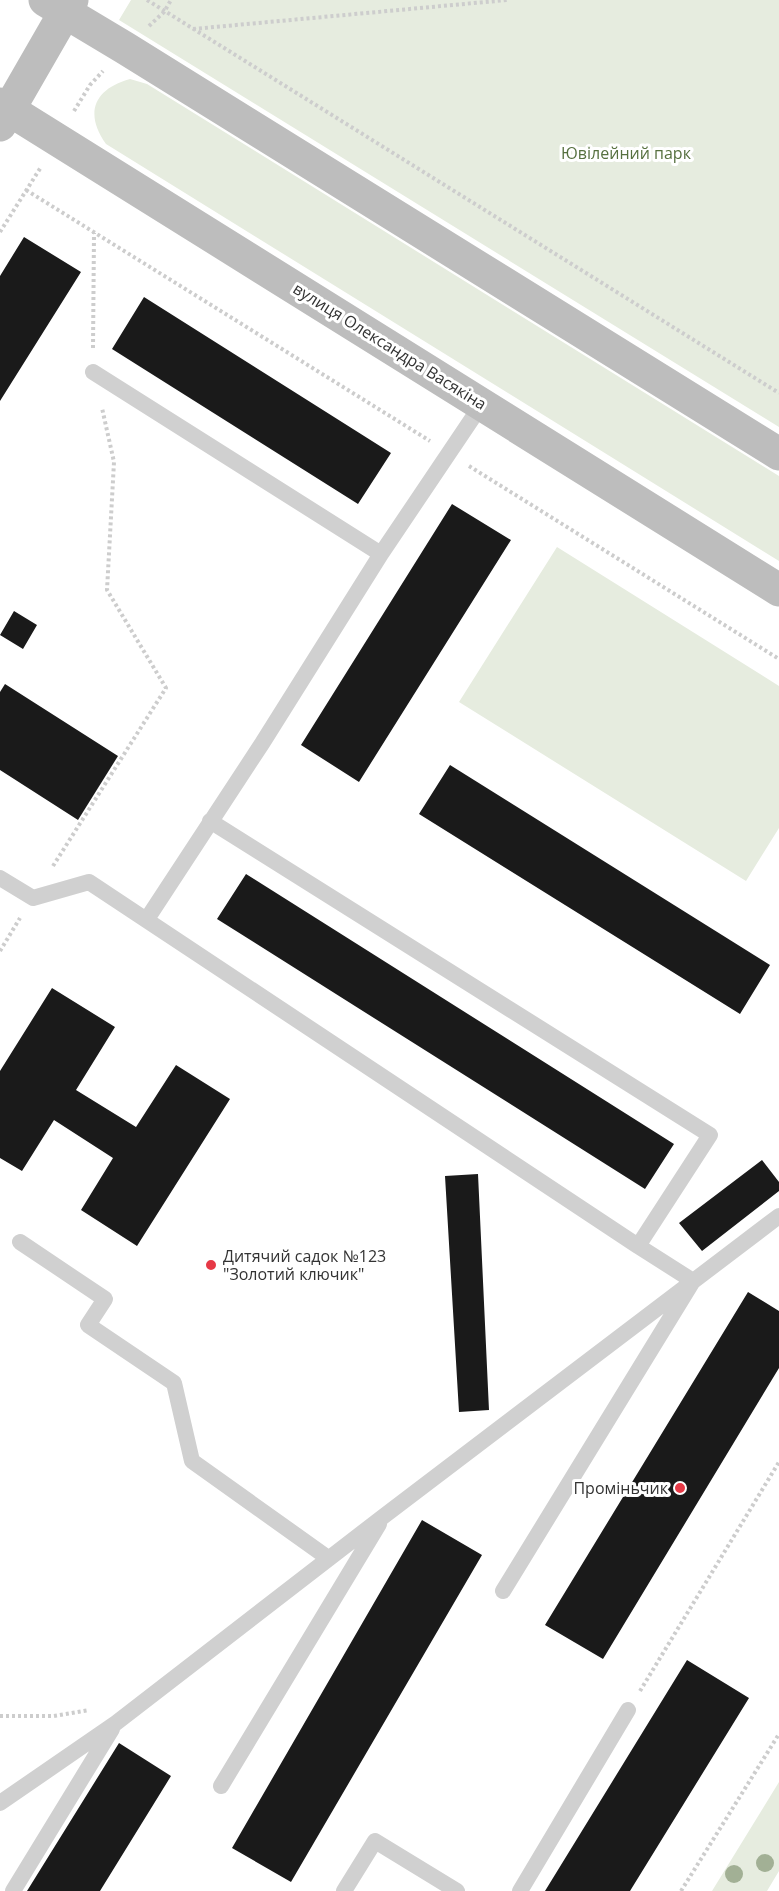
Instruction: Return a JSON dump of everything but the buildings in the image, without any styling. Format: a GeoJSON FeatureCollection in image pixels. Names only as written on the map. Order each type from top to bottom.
{"type":"FeatureCollection","features":[{"type":"Feature","properties":{"kind":"street"},"geometry":{"type":"LineString","coordinates":[[3,113],[60,4],[135,54],[779,454]]}},
{"type":"Feature","properties":{"kind":"street","name":"вулиця Олександра Васякіна"},"geometry":{"type":"LineString","coordinates":[[3,113],[482,404],[779,590]]}},
{"type":"Feature","properties":{"kind":"lane"},"geometry":{"type":"LineString","coordinates":[[93,372],[381,554]]}},
{"type":"Feature","properties":{"kind":"lane"},"geometry":{"type":"LineString","coordinates":[[147,919],[263,742],[381,554],[482,404]]}},
{"type":"Feature","properties":{"kind":"lane"},"geometry":{"type":"LineString","coordinates":[[210,821],[710,1135],[638,1246]]}},
{"type":"Feature","properties":{"kind":"lane"},"geometry":{"type":"LineString","coordinates":[[0,878],[33,898],[89,882],[693,1281]]}},
{"type":"Feature","properties":{"kind":"lane"},"geometry":{"type":"LineString","coordinates":[[0,1803],[116,1723],[328,1558],[779,1216]]}},
{"type":"Feature","properties":{"kind":"lane"},"geometry":{"type":"LineString","coordinates":[[20,1242],[105,1299],[88,1325],[174,1383],[192,1461],[328,1558]]}},
{"type":"Feature","properties":{"kind":"lane"},"geometry":{"type":"LineString","coordinates":[[503,1591],[693,1281]]}},
{"type":"Feature","properties":{"kind":"lane"},"geometry":{"type":"LineString","coordinates":[[220,1786],[384,1516]]}},
{"type":"Feature","properties":{"kind":"lane"},"geometry":{"type":"LineString","coordinates":[[520,1891],[628,1710]]}},
{"type":"Feature","properties":{"kind":"lane"},"geometry":{"type":"LineString","coordinates":[[13,1891],[116,1723]]}},
{"type":"Feature","properties":{"kind":"lane"},"geometry":{"type":"LineString","coordinates":[[344,1891],[375,1841],[457,1891]]}},
{"type":"Feature","properties":{"kind":"path"},"geometry":{"type":"LineString","coordinates":[[147,0],[779,393]]}},
{"type":"Feature","properties":{"kind":"path"},"geometry":{"type":"LineString","coordinates":[[192,29],[507,0]]}},
{"type":"Feature","properties":{"kind":"path"},"geometry":{"type":"LineString","coordinates":[[26,190],[779,659]]}},
{"type":"Feature","properties":{"kind":"path"},"geometry":{"type":"LineString","coordinates":[[0,951],[166,688],[107,590],[114,462],[93,372],[94,233]]}},
{"type":"Feature","properties":{"kind":"path"},"geometry":{"type":"LineString","coordinates":[[628,1710],[779,1462]]}},
{"type":"Feature","properties":{"kind":"path"},"geometry":{"type":"LineString","coordinates":[[0,1716],[54,1716],[93,1709]]}},
{"type":"Feature","properties":{"kind":"path"},"geometry":{"type":"LineString","coordinates":[[681,1891],[779,1734]]}},
{"type":"Feature","properties":{"kind":"green space","name":"Ювілейний парк"},"geometry":{"type":"Polygon","coordinates":[[[131,0],[779,0],[779,427],[119,20],[131,0]]]}},
{"type":"Feature","properties":{"kind":"green space"},"geometry":{"type":"Polygon","coordinates":[[[130,79],[147,84],[779,476],[779,561],[106,144],[95,122],[96,104],[108,89],[130,79]]]}},
{"type":"Feature","properties":{"kind":"green space"},"geometry":{"type":"Polygon","coordinates":[[[557,547],[779,686],[779,828],[746,881],[459,702],[557,547]]]}},
{"type":"Feature","properties":{"kind":"green space"},"geometry":{"type":"Polygon","coordinates":[[[779,1782],[779,1871],[767,1891],[712,1891],[779,1782]]]}},
{"type":"Feature","properties":{"kind":"place","name":"Дитячий садок №123 \"Золотий ключик\""},"geometry":{"type":"Point","coordinates":[211,1265]}},
{"type":"Feature","properties":{"kind":"place","name":"Проміньчик"},"geometry":{"type":"Point","coordinates":[680,1488]}}]}
